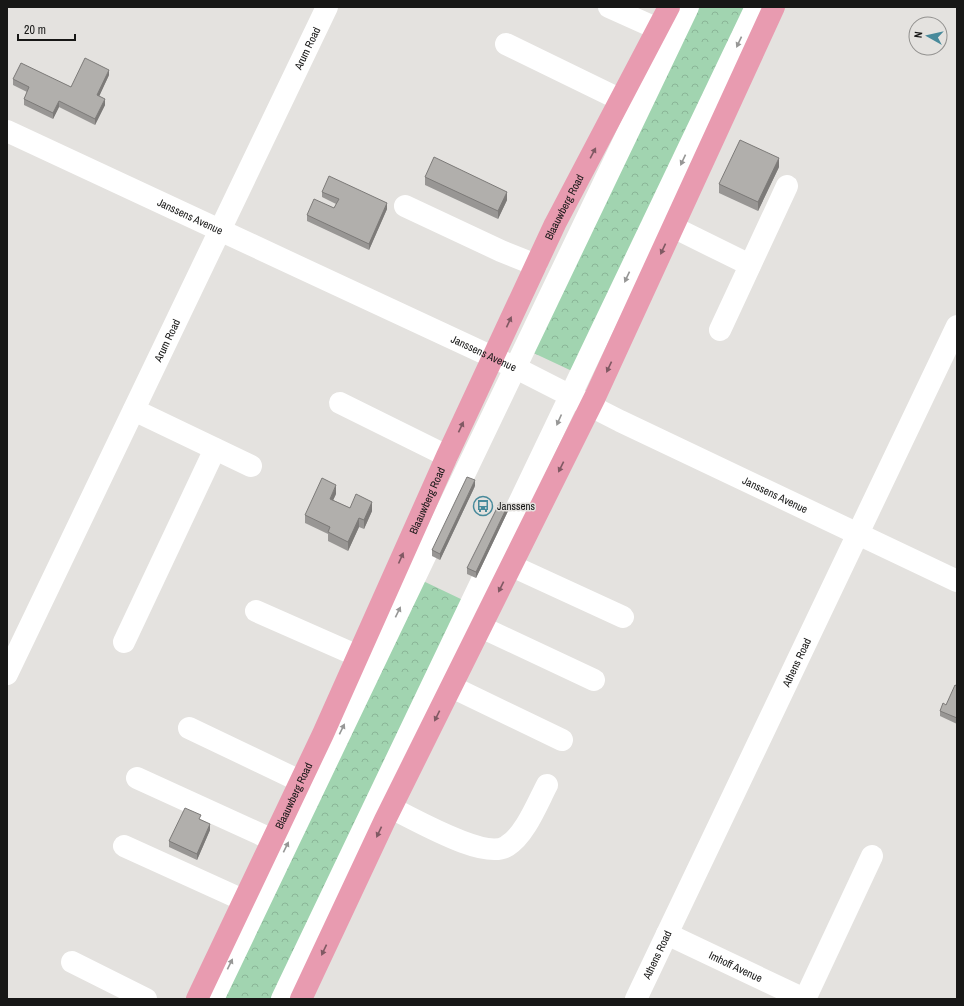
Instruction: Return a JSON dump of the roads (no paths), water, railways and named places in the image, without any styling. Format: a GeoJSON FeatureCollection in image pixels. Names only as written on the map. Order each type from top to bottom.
{"type":"FeatureCollection","features":[{"type":"Feature","properties":{"kind":"main road","name":"Blaauwberg Road"},"geometry":{"type":"LineString","coordinates":[[197,999],[273,840],[358,656],[447,456],[555,224],[669,7]]}},
{"type":"Feature","properties":{"kind":"main road"},"geometry":{"type":"LineString","coordinates":[[301,999],[391,808],[482,627],[590,406],[774,7]]}},
{"type":"Feature","properties":{"kind":"street","name":"Arum Road"},"geometry":{"type":"LineString","coordinates":[[7,674],[327,7]]}},
{"type":"Feature","properties":{"kind":"street"},"geometry":{"type":"LineString","coordinates":[[609,7],[658,29]]}},
{"type":"Feature","properties":{"kind":"street"},"geometry":{"type":"LineString","coordinates":[[213,999],[688,7]]}},
{"type":"Feature","properties":{"kind":"street"},"geometry":{"type":"LineString","coordinates":[[282,999],[497,554],[570,396],[756,7]]}},
{"type":"Feature","properties":{"kind":"street"},"geometry":{"type":"LineString","coordinates":[[506,44],[621,100]]}},
{"type":"Feature","properties":{"kind":"street","name":"Janssens Avenue"},"geometry":{"type":"LineString","coordinates":[[7,131],[220,232],[493,357],[590,406],[957,581]]}},
{"type":"Feature","properties":{"kind":"street"},"geometry":{"type":"LineString","coordinates":[[720,330],[787,186]]}},
{"type":"Feature","properties":{"kind":"street"},"geometry":{"type":"LineString","coordinates":[[406,206],[501,251],[536,265]]}},
{"type":"Feature","properties":{"kind":"street"},"geometry":{"type":"LineString","coordinates":[[673,227],[750,265]]}},
{"type":"Feature","properties":{"kind":"street","name":"Athens Road"},"geometry":{"type":"LineString","coordinates":[[636,999],[957,326]]}},
{"type":"Feature","properties":{"kind":"street"},"geometry":{"type":"LineString","coordinates":[[340,403],[447,456]]}},
{"type":"Feature","properties":{"kind":"street"},"geometry":{"type":"LineString","coordinates":[[134,410],[250,466]]}},
{"type":"Feature","properties":{"kind":"street"},"geometry":{"type":"LineString","coordinates":[[124,642],[215,449]]}},
{"type":"Feature","properties":{"kind":"street"},"geometry":{"type":"LineString","coordinates":[[512,566],[623,617]]}},
{"type":"Feature","properties":{"kind":"street"},"geometry":{"type":"LineString","coordinates":[[256,612],[358,656]]}},
{"type":"Feature","properties":{"kind":"street"},"geometry":{"type":"LineString","coordinates":[[482,627],[594,680]]}},
{"type":"Feature","properties":{"kind":"street"},"geometry":{"type":"LineString","coordinates":[[452,687],[562,740]]}},
{"type":"Feature","properties":{"kind":"street"},"geometry":{"type":"LineString","coordinates":[[189,728],[300,781]]}},
{"type":"Feature","properties":{"kind":"street"},"geometry":{"type":"LineString","coordinates":[[137,778],[273,840]]}},
{"type":"Feature","properties":{"kind":"street"},"geometry":{"type":"LineString","coordinates":[[391,808],[467,844],[489,850],[500,849],[507,847],[517,838],[533,813],[547,785]]}},
{"type":"Feature","properties":{"kind":"street"},"geometry":{"type":"LineString","coordinates":[[124,846],[243,900]]}},
{"type":"Feature","properties":{"kind":"street"},"geometry":{"type":"LineString","coordinates":[[804,999],[872,856]]}},
{"type":"Feature","properties":{"kind":"street","name":"Imhoff Avenue"},"geometry":{"type":"LineString","coordinates":[[667,934],[804,999]]}},
{"type":"Feature","properties":{"kind":"street"},"geometry":{"type":"LineString","coordinates":[[72,962],[146,999]]}},
{"type":"Feature","properties":{"kind":"place","name":"Janssens"},"geometry":{"type":"Point","coordinates":[483,506]}}]}
